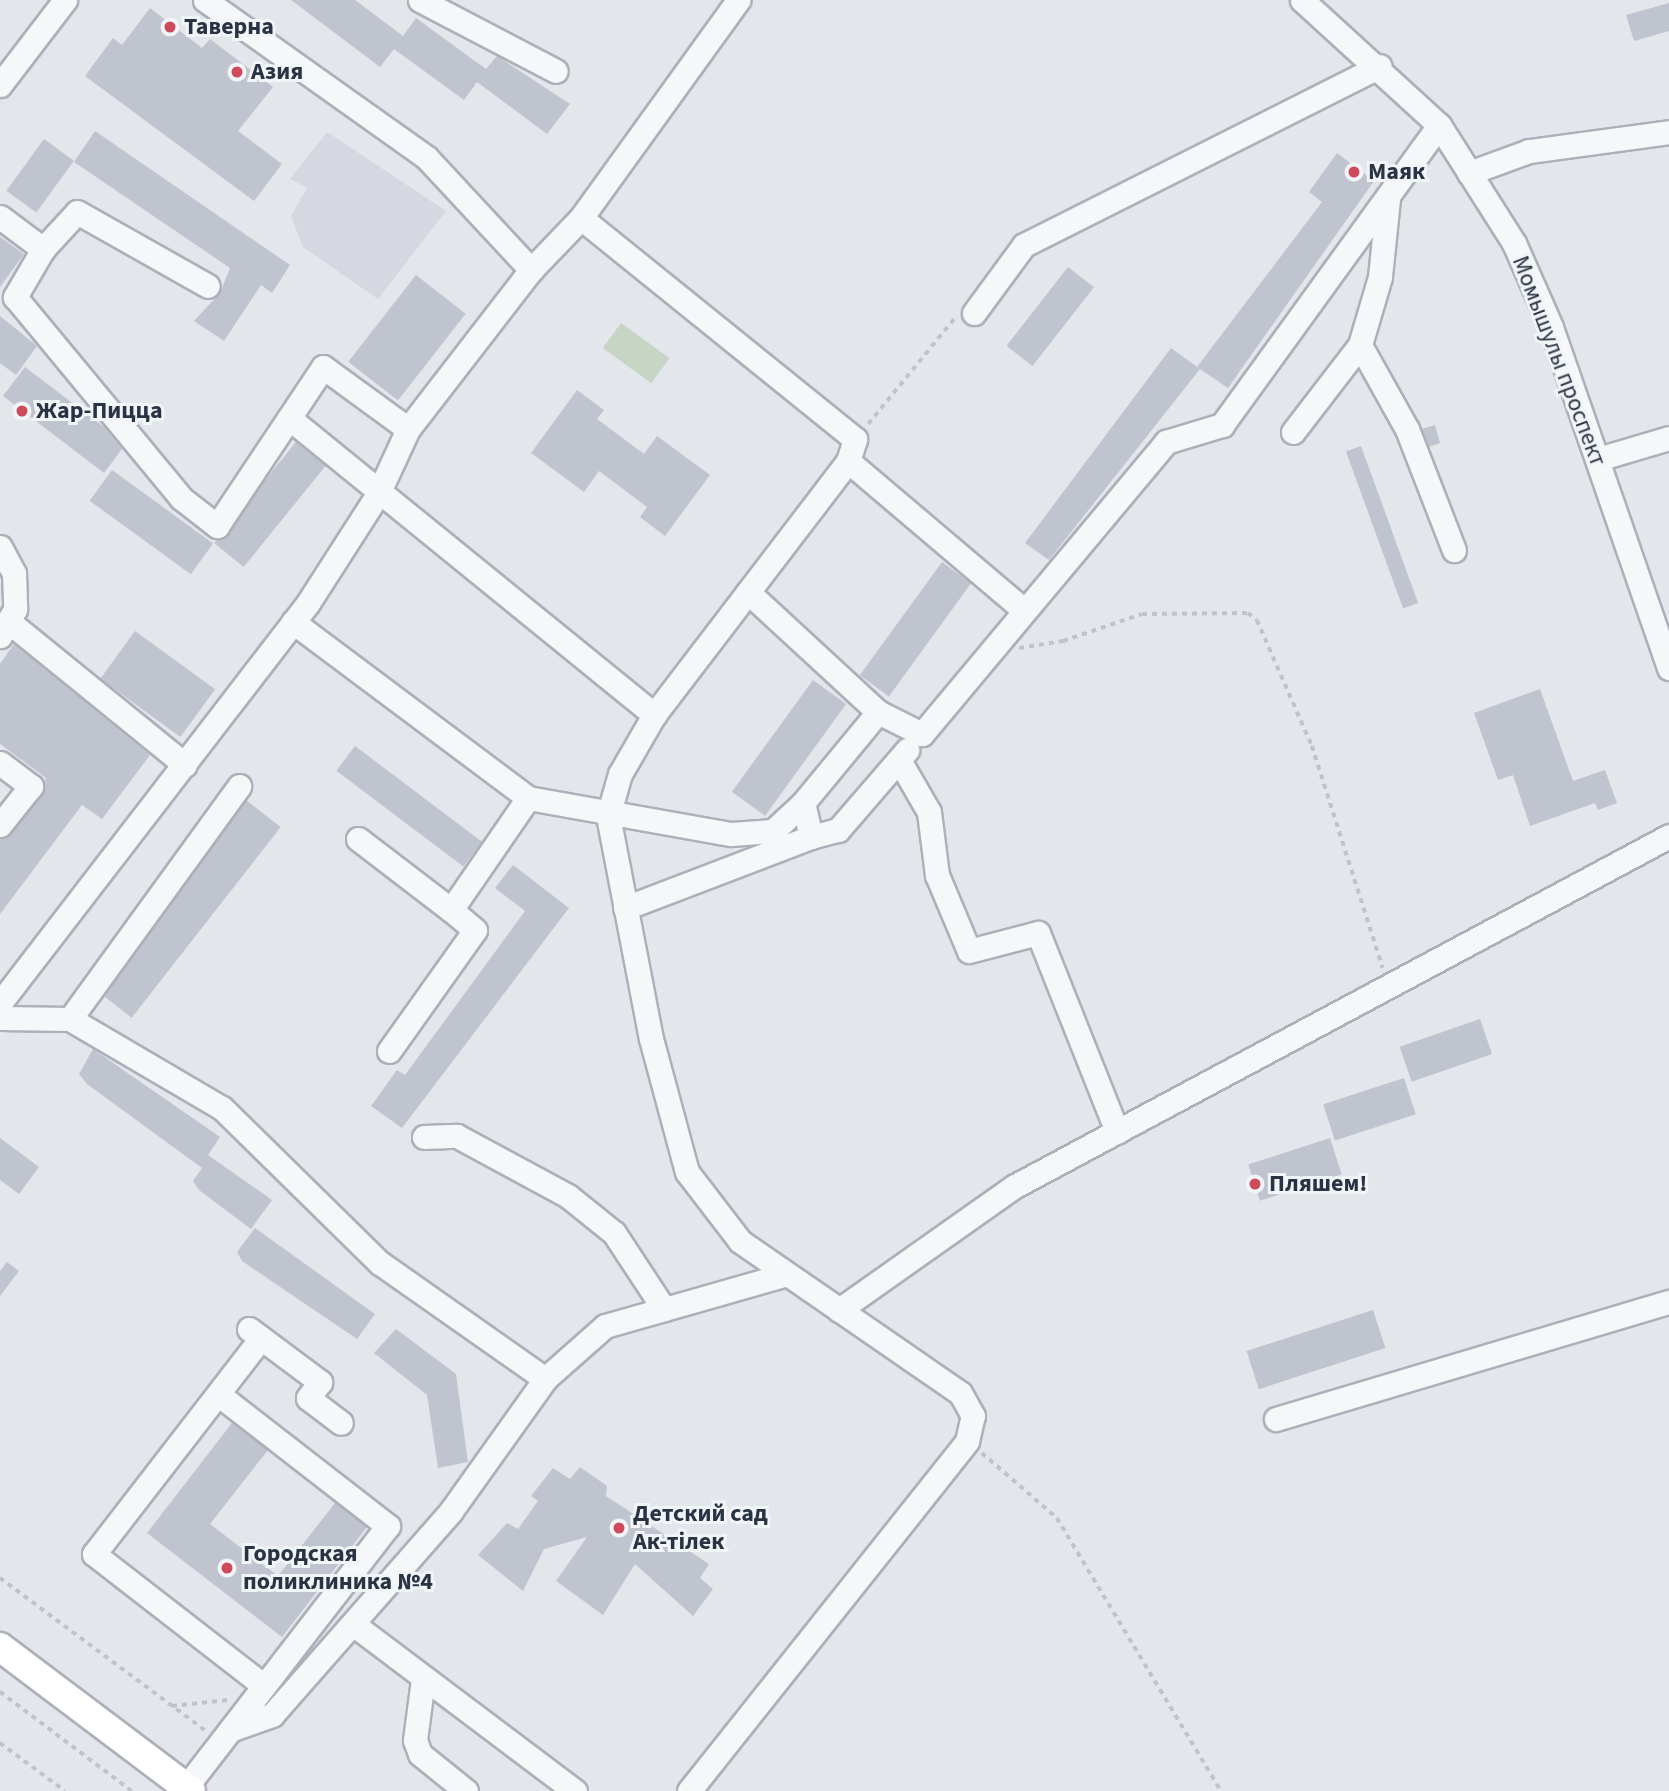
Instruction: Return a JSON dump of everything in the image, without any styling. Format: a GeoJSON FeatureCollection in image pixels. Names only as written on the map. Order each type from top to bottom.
{"type":"FeatureCollection","features":[{"type":"Feature","properties":{"kind":"main road"},"geometry":{"type":"LineString","coordinates":[[0,1647],[188,1789]]}},
{"type":"Feature","properties":{"kind":"street"},"geometry":{"type":"LineString","coordinates":[[0,85],[65,0]]}},
{"type":"Feature","properties":{"kind":"street"},"geometry":{"type":"LineString","coordinates":[[205,0],[427,158],[531,270]]}},
{"type":"Feature","properties":{"kind":"street"},"geometry":{"type":"LineString","coordinates":[[420,0],[556,71]]}},
{"type":"Feature","properties":{"kind":"street"},"geometry":{"type":"LineString","coordinates":[[0,1003],[293,622],[378,494],[408,429],[531,270],[581,218],[738,0]]}},
{"type":"Feature","properties":{"kind":"street","name":"Момышулы проспект"},"geometry":{"type":"LineString","coordinates":[[1302,0],[1380,66],[1439,125],[1519,255],[1598,459],[1669,668]]}},
{"type":"Feature","properties":{"kind":"street"},"geometry":{"type":"LineString","coordinates":[[974,313],[1024,245],[1380,66]]}},
{"type":"Feature","properties":{"kind":"street"},"geometry":{"type":"LineString","coordinates":[[625,908],[811,837],[838,830],[922,734],[1166,442],[1222,425],[1439,125]]}},
{"type":"Feature","properties":{"kind":"street"},"geometry":{"type":"LineString","coordinates":[[1469,173],[1529,152],[1669,132]]}},
{"type":"Feature","properties":{"kind":"street"},"geometry":{"type":"LineString","coordinates":[[1293,432],[1360,345],[1380,276],[1388,195]]}},
{"type":"Feature","properties":{"kind":"street"},"geometry":{"type":"LineString","coordinates":[[208,286],[77,212],[43,249],[15,297],[181,498],[217,526],[323,367],[408,429]]}},
{"type":"Feature","properties":{"kind":"street"},"geometry":{"type":"LineString","coordinates":[[0,216],[43,249]]}},
{"type":"Feature","properties":{"kind":"street"},"geometry":{"type":"LineString","coordinates":[[581,218],[855,439],[848,461],[654,715],[620,774],[608,816],[625,908],[687,1172],[740,1241],[784,1275],[960,1393],[974,1416],[967,1441],[689,1791]]}},
{"type":"Feature","properties":{"kind":"street"},"geometry":{"type":"LineString","coordinates":[[1360,345],[1408,429],[1454,550]]}},
{"type":"Feature","properties":{"kind":"street"},"geometry":{"type":"LineString","coordinates":[[289,418],[378,494],[654,715]]}},
{"type":"Feature","properties":{"kind":"street"},"geometry":{"type":"LineString","coordinates":[[1598,459],[1669,438]]}},
{"type":"Feature","properties":{"kind":"street"},"geometry":{"type":"LineString","coordinates":[[848,461],[1024,610]]}},
{"type":"Feature","properties":{"kind":"street"},"geometry":{"type":"LineString","coordinates":[[0,547],[14,573],[15,609],[4,629],[185,765]]}},
{"type":"Feature","properties":{"kind":"street"},"geometry":{"type":"LineString","coordinates":[[748,592],[878,712],[922,734]]}},
{"type":"Feature","properties":{"kind":"street"},"geometry":{"type":"LineString","coordinates":[[293,622],[528,798],[608,816],[759,832],[773,831],[803,803],[878,712]]}},
{"type":"Feature","properties":{"kind":"street"},"geometry":{"type":"LineString","coordinates":[[899,760],[929,812],[937,875],[969,951],[1038,933],[1117,1132]]}},
{"type":"Feature","properties":{"kind":"street"},"geometry":{"type":"LineString","coordinates":[[0,762],[31,786],[0,825]]}},
{"type":"Feature","properties":{"kind":"street"},"geometry":{"type":"LineString","coordinates":[[70,1019],[239,786]]}},
{"type":"Feature","properties":{"kind":"street"},"geometry":{"type":"LineString","coordinates":[[451,910],[528,798]]}},
{"type":"Feature","properties":{"kind":"street"},"geometry":{"type":"LineString","coordinates":[[803,803],[811,837]]}},
{"type":"Feature","properties":{"kind":"street"},"geometry":{"type":"LineString","coordinates":[[839,1310],[1015,1186],[1669,835]]}},
{"type":"Feature","properties":{"kind":"street"},"geometry":{"type":"LineString","coordinates":[[358,839],[475,930],[388,1051]]}},
{"type":"Feature","properties":{"kind":"street"},"geometry":{"type":"LineString","coordinates":[[0,1018],[70,1019],[222,1108],[380,1263],[545,1379]]}},
{"type":"Feature","properties":{"kind":"street"},"geometry":{"type":"LineString","coordinates":[[424,1138],[457,1136],[568,1196],[614,1233],[664,1309]]}},
{"type":"Feature","properties":{"kind":"street"},"geometry":{"type":"LineString","coordinates":[[225,1736],[272,1714],[451,1511],[545,1379],[605,1326],[784,1275]]}},
{"type":"Feature","properties":{"kind":"street"},"geometry":{"type":"LineString","coordinates":[[1276,1419],[1669,1301]]}},
{"type":"Feature","properties":{"kind":"street"},"geometry":{"type":"LineString","coordinates":[[264,1686],[94,1554],[218,1394],[255,1333],[320,1382],[308,1398],[341,1423]]}},
{"type":"Feature","properties":{"kind":"street"},"geometry":{"type":"LineString","coordinates":[[188,1789],[249,1704],[388,1526],[218,1394]]}},
{"type":"Feature","properties":{"kind":"street"},"geometry":{"type":"LineString","coordinates":[[353,1624],[575,1791]]}},
{"type":"Feature","properties":{"kind":"street"},"geometry":{"type":"LineString","coordinates":[[423,1679],[415,1740],[420,1754],[466,1791]]}},
{"type":"Feature","properties":{"kind":"path"},"geometry":{"type":"LineString","coordinates":[[855,439],[955,318],[974,313]]}},
{"type":"Feature","properties":{"kind":"path"},"geometry":{"type":"LineString","coordinates":[[988,653],[1063,641],[1142,614],[1248,613],[1257,620],[1312,746],[1389,986]]}},
{"type":"Feature","properties":{"kind":"path"},"geometry":{"type":"LineString","coordinates":[[967,1441],[1057,1518],[1221,1791]]}},
{"type":"Feature","properties":{"kind":"path"},"geometry":{"type":"LineString","coordinates":[[0,1578],[172,1706],[225,1736]]}},
{"type":"Feature","properties":{"kind":"path"},"geometry":{"type":"LineString","coordinates":[[0,1692],[132,1791]]}},
{"type":"Feature","properties":{"kind":"path"},"geometry":{"type":"LineString","coordinates":[[172,1706],[213,1697],[249,1704]]}},
{"type":"Feature","properties":{"kind":"path"},"geometry":{"type":"LineString","coordinates":[[0,1742],[65,1791]]}},
{"type":"Feature","properties":{"kind":"shaded area"},"geometry":{"type":"Polygon","coordinates":[[[327,132],[446,211],[378,299],[303,247],[291,216],[307,188],[290,179],[327,132]]]}},
{"type":"Feature","properties":{"kind":"green space"},"geometry":{"type":"Polygon","coordinates":[[[621,323],[670,358],[651,383],[603,348],[621,323]]]}},
{"type":"Feature","properties":{"kind":"building"},"geometry":{"type":"Polygon","coordinates":[[[291,0],[355,0],[403,36],[416,18],[486,69],[497,56],[570,104],[547,134],[477,82],[464,100],[394,49],[380,67],[291,0]]]}},
{"type":"Feature","properties":{"kind":"building"},"geometry":{"type":"Polygon","coordinates":[[[1669,3],[1669,31],[1634,41],[1626,15],[1669,3]]]}},
{"type":"Feature","properties":{"kind":"building"},"geometry":{"type":"Polygon","coordinates":[[[150,8],[202,48],[210,39],[273,87],[238,131],[282,164],[254,201],[85,76],[113,38],[122,45],[150,8]]]}},
{"type":"Feature","properties":{"kind":"building"},"geometry":{"type":"Polygon","coordinates":[[[95,131],[290,265],[272,293],[261,285],[224,341],[194,321],[220,293],[230,268],[74,162],[95,131]]]}},
{"type":"Feature","properties":{"kind":"building"},"geometry":{"type":"Polygon","coordinates":[[[44,139],[74,161],[36,213],[6,191],[44,139]]]}},
{"type":"Feature","properties":{"kind":"building"},"geometry":{"type":"Polygon","coordinates":[[[1337,153],[1374,181],[1228,388],[1197,367],[1322,202],[1309,192],[1337,153]]]}},
{"type":"Feature","properties":{"kind":"building"},"geometry":{"type":"Polygon","coordinates":[[[0,237],[24,254],[0,287],[0,237]]]}},
{"type":"Feature","properties":{"kind":"building"},"geometry":{"type":"Polygon","coordinates":[[[1068,267],[1094,287],[1032,366],[1006,346],[1068,267]]]}},
{"type":"Feature","properties":{"kind":"building"},"geometry":{"type":"Polygon","coordinates":[[[416,275],[466,314],[398,400],[348,362],[416,275]]]}},
{"type":"Feature","properties":{"kind":"building"},"geometry":{"type":"Polygon","coordinates":[[[0,316],[37,346],[16,375],[0,363],[0,316]]]}},
{"type":"Feature","properties":{"kind":"building"},"geometry":{"type":"Polygon","coordinates":[[[1171,348],[1200,369],[1049,560],[1025,543],[1171,348]]]}},
{"type":"Feature","properties":{"kind":"building"},"geometry":{"type":"Polygon","coordinates":[[[25,367],[104,427],[122,449],[104,473],[3,396],[25,367]]]}},
{"type":"Feature","properties":{"kind":"building"},"geometry":{"type":"Polygon","coordinates":[[[577,390],[604,410],[597,419],[644,454],[657,436],[710,475],[665,536],[640,517],[647,507],[599,471],[584,492],[531,453],[577,390]]]}},
{"type":"Feature","properties":{"kind":"building"},"geometry":{"type":"Polygon","coordinates":[[[1435,425],[1440,443],[1429,447],[1422,429],[1435,425]]]}},
{"type":"Feature","properties":{"kind":"building"},"geometry":{"type":"Polygon","coordinates":[[[296,442],[326,466],[244,567],[214,543],[296,442]]]}},
{"type":"Feature","properties":{"kind":"building"},"geometry":{"type":"Polygon","coordinates":[[[1361,446],[1418,603],[1403,608],[1346,451],[1361,446]]]}},
{"type":"Feature","properties":{"kind":"building"},"geometry":{"type":"Polygon","coordinates":[[[112,470],[213,543],[191,574],[90,501],[112,470]]]}},
{"type":"Feature","properties":{"kind":"building"},"geometry":{"type":"Polygon","coordinates":[[[942,562],[971,583],[889,696],[860,675],[942,562]]]}},
{"type":"Feature","properties":{"kind":"building"},"geometry":{"type":"Polygon","coordinates":[[[135,631],[215,689],[180,737],[100,679],[135,631]]]}},
{"type":"Feature","properties":{"kind":"building"},"geometry":{"type":"Polygon","coordinates":[[[14,644],[150,755],[102,819],[82,805],[0,914],[0,840],[42,795],[46,778],[0,744],[0,664],[14,644]]]}},
{"type":"Feature","properties":{"kind":"building"},"geometry":{"type":"Polygon","coordinates":[[[813,680],[846,704],[765,816],[732,792],[813,680]]]}},
{"type":"Feature","properties":{"kind":"building"},"geometry":{"type":"Polygon","coordinates":[[[1540,689],[1573,781],[1605,770],[1617,803],[1598,810],[1595,803],[1530,826],[1513,775],[1498,780],[1474,713],[1540,689]]]}},
{"type":"Feature","properties":{"kind":"building"},"geometry":{"type":"Polygon","coordinates":[[[355,746],[482,842],[463,866],[336,771],[355,746]]]}},
{"type":"Feature","properties":{"kind":"building"},"geometry":{"type":"Polygon","coordinates":[[[246,800],[281,827],[132,1018],[97,991],[246,800]]]}},
{"type":"Feature","properties":{"kind":"building"},"geometry":{"type":"Polygon","coordinates":[[[513,865],[569,908],[402,1128],[371,1106],[397,1070],[405,1075],[525,911],[495,888],[513,865]]]}},
{"type":"Feature","properties":{"kind":"building"},"geometry":{"type":"Polygon","coordinates":[[[1480,1019],[1492,1054],[1412,1082],[1400,1047],[1480,1019]]]}},
{"type":"Feature","properties":{"kind":"building"},"geometry":{"type":"Polygon","coordinates":[[[93,1049],[220,1137],[208,1155],[272,1200],[251,1229],[199,1190],[193,1181],[202,1168],[87,1084],[79,1074],[93,1049]]]}},
{"type":"Feature","properties":{"kind":"building"},"geometry":{"type":"Polygon","coordinates":[[[1404,1078],[1416,1114],[1335,1140],[1323,1104],[1404,1078]]]}},
{"type":"Feature","properties":{"kind":"building"},"geometry":{"type":"Polygon","coordinates":[[[0,1138],[39,1167],[19,1194],[0,1180],[0,1138]]]}},
{"type":"Feature","properties":{"kind":"building"},"geometry":{"type":"Polygon","coordinates":[[[1330,1138],[1342,1174],[1260,1201],[1248,1165],[1330,1138]]]}},
{"type":"Feature","properties":{"kind":"building"},"geometry":{"type":"Polygon","coordinates":[[[255,1228],[375,1314],[357,1339],[242,1261],[237,1252],[255,1228]]]}},
{"type":"Feature","properties":{"kind":"building"},"geometry":{"type":"Polygon","coordinates":[[[7,1262],[19,1271],[0,1296],[0,1271],[7,1262]]]}},
{"type":"Feature","properties":{"kind":"building"},"geometry":{"type":"Polygon","coordinates":[[[1373,1310],[1385,1348],[1259,1389],[1247,1351],[1373,1310]]]}},
{"type":"Feature","properties":{"kind":"building"},"geometry":{"type":"Polygon","coordinates":[[[396,1329],[456,1374],[468,1462],[438,1468],[427,1395],[374,1353],[396,1329]]]}},
{"type":"Feature","properties":{"kind":"building"},"geometry":{"type":"Polygon","coordinates":[[[232,1423],[268,1450],[210,1524],[278,1576],[335,1503],[367,1527],[282,1637],[147,1533],[232,1423]]]}},
{"type":"Feature","properties":{"kind":"building"},"geometry":{"type":"Polygon","coordinates":[[[580,1467],[607,1486],[606,1496],[709,1564],[700,1578],[713,1589],[693,1616],[635,1564],[603,1615],[556,1581],[587,1537],[544,1549],[523,1591],[478,1555],[507,1523],[518,1529],[538,1501],[531,1496],[553,1468],[570,1479],[580,1467]]]}},
{"type":"Feature","properties":{"kind":"place","name":"Таверна"},"geometry":{"type":"Point","coordinates":[170,27]}},
{"type":"Feature","properties":{"kind":"place","name":"Азия"},"geometry":{"type":"Point","coordinates":[237,72]}},
{"type":"Feature","properties":{"kind":"place","name":"Маяк"},"geometry":{"type":"Point","coordinates":[1354,172]}},
{"type":"Feature","properties":{"kind":"place","name":"Жар-Пицца"},"geometry":{"type":"Point","coordinates":[22,411]}},
{"type":"Feature","properties":{"kind":"place","name":"Пляшем!"},"geometry":{"type":"Point","coordinates":[1255,1184]}},
{"type":"Feature","properties":{"kind":"place","name":"Детский сад Ак-тiлек"},"geometry":{"type":"Point","coordinates":[619,1528]}},
{"type":"Feature","properties":{"kind":"place","name":"Городская поликлиника №4"},"geometry":{"type":"Point","coordinates":[227,1568]}}]}
